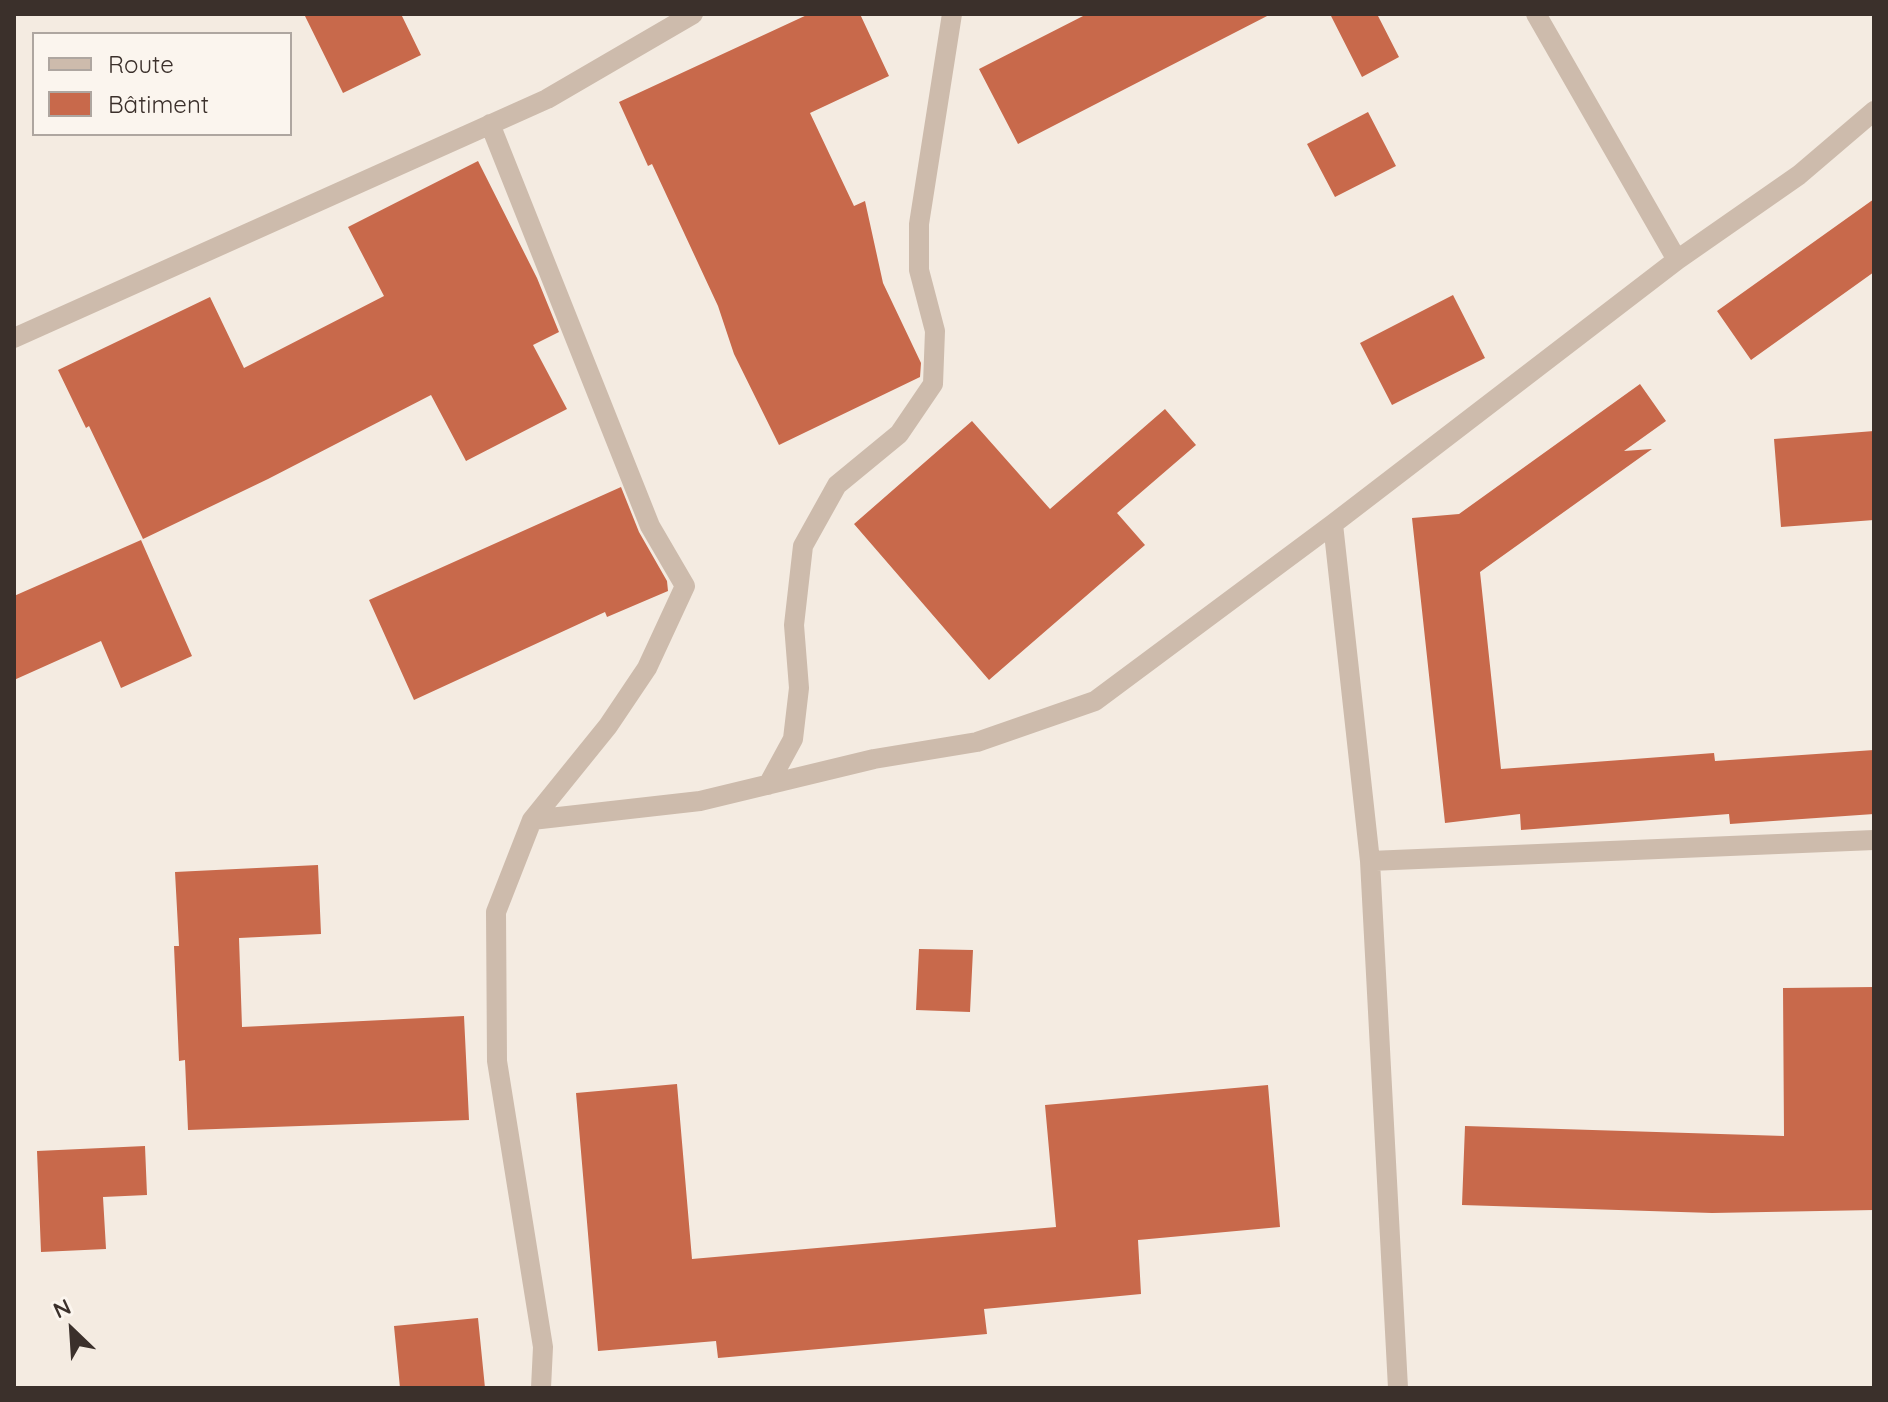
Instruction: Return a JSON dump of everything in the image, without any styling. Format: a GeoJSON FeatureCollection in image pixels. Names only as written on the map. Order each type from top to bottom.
{"type":"FeatureCollection","features":[{"type":"Feature","properties":{"kind":"street"},"geometry":{"type":"LineString","coordinates":[[14,338],[547,99],[693,14]]}},
{"type":"Feature","properties":{"kind":"street"},"geometry":{"type":"LineString","coordinates":[[768,785],[793,739],[799,688],[794,625],[803,546],[837,485],[899,434],[933,384],[935,331],[919,270],[919,224],[952,14]]}},
{"type":"Feature","properties":{"kind":"street"},"geometry":{"type":"LineString","coordinates":[[1536,14],[1677,260]]}},
{"type":"Feature","properties":{"kind":"street"},"geometry":{"type":"LineString","coordinates":[[532,820],[700,801],[874,759],[977,742],[1095,701],[1333,524],[1677,260],[1799,175],[1874,111]]}},
{"type":"Feature","properties":{"kind":"street"},"geometry":{"type":"LineString","coordinates":[[490,124],[650,526],[685,586],[647,668],[608,726],[532,820],[496,912],[497,1061],[543,1347],[541,1388]]}},
{"type":"Feature","properties":{"kind":"street"},"geometry":{"type":"LineString","coordinates":[[1333,524],[1370,861],[1398,1388]]}},
{"type":"Feature","properties":{"kind":"street"},"geometry":{"type":"LineString","coordinates":[[1370,861],[1874,840]]}},
{"type":"Feature","properties":{"kind":"building"},"geometry":{"type":"Polygon","coordinates":[[[304,14],[401,14],[421,55],[343,93],[304,14]]]}},
{"type":"Feature","properties":{"kind":"building"},"geometry":{"type":"Polygon","coordinates":[[[809,14],[860,14],[889,76],[810,113],[854,206],[865,201],[883,283],[921,363],[920,377],[779,445],[734,354],[718,306],[652,164],[648,166],[619,102],[809,14]]]}},
{"type":"Feature","properties":{"kind":"building"},"geometry":{"type":"Polygon","coordinates":[[[1087,14],[1271,14],[1018,144],[979,69],[1087,14]]]}},
{"type":"Feature","properties":{"kind":"building"},"geometry":{"type":"Polygon","coordinates":[[[1330,14],[1377,14],[1399,57],[1362,77],[1330,14]]]}},
{"type":"Feature","properties":{"kind":"building"},"geometry":{"type":"Polygon","coordinates":[[[1368,112],[1396,166],[1335,197],[1307,144],[1368,112]]]}},
{"type":"Feature","properties":{"kind":"building"},"geometry":{"type":"Polygon","coordinates":[[[478,161],[537,278],[559,332],[533,345],[567,409],[466,461],[431,395],[143,539],[89,426],[86,428],[58,370],[210,297],[244,368],[384,296],[348,227],[478,161]]]}},
{"type":"Feature","properties":{"kind":"building"},"geometry":{"type":"Polygon","coordinates":[[[1874,199],[1874,272],[1751,360],[1717,311],[1874,199]]]}},
{"type":"Feature","properties":{"kind":"building"},"geometry":{"type":"Polygon","coordinates":[[[1453,295],[1485,358],[1392,405],[1360,343],[1453,295]]]}},
{"type":"Feature","properties":{"kind":"building"},"geometry":{"type":"Polygon","coordinates":[[[1640,384],[1666,421],[1624,451],[1652,449],[1480,572],[1501,769],[1714,753],[1715,761],[1874,750],[1874,814],[1730,824],[1729,814],[1521,830],[1520,814],[1445,823],[1412,518],[1459,514],[1640,384]]]}},
{"type":"Feature","properties":{"kind":"building"},"geometry":{"type":"Polygon","coordinates":[[[1165,409],[1196,445],[1117,513],[1145,545],[989,680],[854,524],[972,421],[1050,509],[1165,409]]]}},
{"type":"Feature","properties":{"kind":"building"},"geometry":{"type":"Polygon","coordinates":[[[1874,431],[1874,520],[1781,527],[1774,439],[1874,431]]]}},
{"type":"Feature","properties":{"kind":"building"},"geometry":{"type":"Polygon","coordinates":[[[621,487],[639,532],[667,581],[668,591],[607,617],[605,612],[414,700],[369,600],[621,487]]]}},
{"type":"Feature","properties":{"kind":"building"},"geometry":{"type":"Polygon","coordinates":[[[141,540],[192,656],[121,688],[101,641],[14,680],[14,596],[141,540]]]}},
{"type":"Feature","properties":{"kind":"building"},"geometry":{"type":"Polygon","coordinates":[[[318,865],[321,934],[239,938],[242,1027],[464,1016],[469,1120],[188,1130],[185,1060],[179,1061],[174,946],[179,946],[175,872],[318,865]]]}},
{"type":"Feature","properties":{"kind":"building"},"geometry":{"type":"Polygon","coordinates":[[[919,949],[973,950],[970,1012],[916,1010],[919,949]]]}},
{"type":"Feature","properties":{"kind":"building"},"geometry":{"type":"Polygon","coordinates":[[[1874,987],[1874,1210],[1712,1213],[1462,1205],[1465,1126],[1784,1136],[1783,988],[1874,987]]]}},
{"type":"Feature","properties":{"kind":"building"},"geometry":{"type":"Polygon","coordinates":[[[677,1084],[692,1259],[1056,1227],[1045,1105],[1268,1085],[1280,1227],[1138,1240],[1141,1294],[984,1309],[987,1334],[718,1358],[716,1341],[598,1351],[576,1093],[677,1084]]]}},
{"type":"Feature","properties":{"kind":"building"},"geometry":{"type":"Polygon","coordinates":[[[145,1146],[147,1195],[103,1197],[106,1249],[41,1252],[37,1151],[145,1146]]]}},
{"type":"Feature","properties":{"kind":"building"},"geometry":{"type":"Polygon","coordinates":[[[478,1318],[485,1388],[400,1388],[394,1326],[478,1318]]]}}]}
